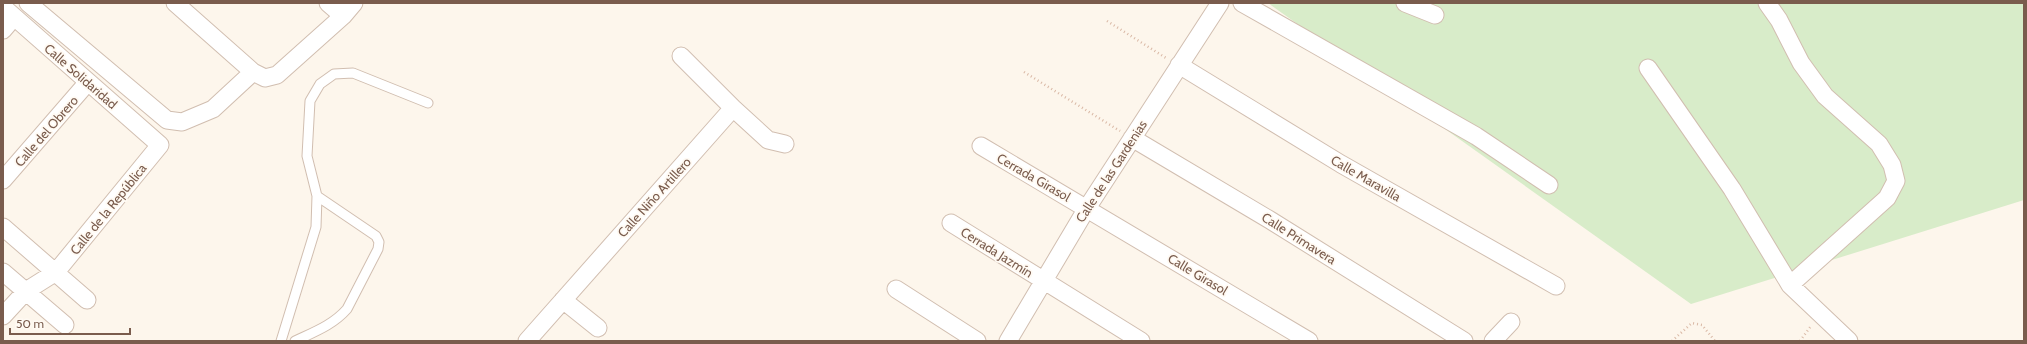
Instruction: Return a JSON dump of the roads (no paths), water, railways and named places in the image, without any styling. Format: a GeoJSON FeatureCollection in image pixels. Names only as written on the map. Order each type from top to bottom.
{"type":"FeatureCollection","features":[{"type":"Feature","properties":{"kind":"street"},"geometry":{"type":"LineString","coordinates":[[175,3],[253,72],[265,78],[277,75],[343,16],[354,3]]}},
{"type":"Feature","properties":{"kind":"street"},"geometry":{"type":"LineString","coordinates":[[328,3],[343,16]]}},
{"type":"Feature","properties":{"kind":"street","name":"Calle de las Gardenias"},"geometry":{"type":"LineString","coordinates":[[1008,341],[1087,208],[1220,3]]}},
{"type":"Feature","properties":{"kind":"street"},"geometry":{"type":"LineString","coordinates":[[1242,3],[1476,136],[1549,185]]}},
{"type":"Feature","properties":{"kind":"street"},"geometry":{"type":"LineString","coordinates":[[1405,3],[1435,15]]}},
{"type":"Feature","properties":{"kind":"street"},"geometry":{"type":"LineString","coordinates":[[1767,3],[1779,20],[1801,63],[1825,96],[1879,144],[1892,165],[1896,181],[1887,198],[1790,285]]}},
{"type":"Feature","properties":{"kind":"street","name":"Calle Solidaridad"},"geometry":{"type":"LineString","coordinates":[[30,4],[167,120],[182,122],[212,109],[253,72]]}},
{"type":"Feature","properties":{"kind":"street"},"geometry":{"type":"LineString","coordinates":[[3,30],[9,12]]}},
{"type":"Feature","properties":{"kind":"street","name":"Calle Solidaridad"},"geometry":{"type":"LineString","coordinates":[[9,12],[160,145]]}},
{"type":"Feature","properties":{"kind":"street"},"geometry":{"type":"LineString","coordinates":[[681,56],[733,108],[768,140],[785,144]]}},
{"type":"Feature","properties":{"kind":"street","name":"Calle Maravilla"},"geometry":{"type":"LineString","coordinates":[[1179,65],[1341,164],[1556,286]]}},
{"type":"Feature","properties":{"kind":"street"},"geometry":{"type":"LineString","coordinates":[[1648,68],[1732,189],[1790,285],[1849,341]]}},
{"type":"Feature","properties":{"kind":"street","name":"Calle del Obrero"},"geometry":{"type":"LineString","coordinates":[[3,180],[88,82]]}},
{"type":"Feature","properties":{"kind":"street","name":"Calle Niño Artillero"},"geometry":{"type":"LineString","coordinates":[[527,341],[733,108]]}},
{"type":"Feature","properties":{"kind":"street","name":"Calle Primavera"},"geometry":{"type":"LineString","coordinates":[[1132,138],[1270,220],[1464,341]]}},
{"type":"Feature","properties":{"kind":"street","name":"Calle de la República"},"geometry":{"type":"LineString","coordinates":[[3,316],[26,292],[56,272],[160,145]]}},
{"type":"Feature","properties":{"kind":"street","name":"Cerrada Girasol"},"geometry":{"type":"LineString","coordinates":[[981,146],[1087,208]]}},
{"type":"Feature","properties":{"kind":"street","name":"Calle Girasol"},"geometry":{"type":"LineString","coordinates":[[1087,208],[1309,341]]}},
{"type":"Feature","properties":{"kind":"street","name":"Cerrada Jazmín"},"geometry":{"type":"LineString","coordinates":[[951,223],[1141,341]]}},
{"type":"Feature","properties":{"kind":"street"},"geometry":{"type":"LineString","coordinates":[[3,227],[87,300]]}},
{"type":"Feature","properties":{"kind":"street"},"geometry":{"type":"LineString","coordinates":[[3,272],[65,325]]}},
{"type":"Feature","properties":{"kind":"street"},"geometry":{"type":"LineString","coordinates":[[896,289],[978,341]]}},
{"type":"Feature","properties":{"kind":"street"},"geometry":{"type":"LineString","coordinates":[[563,300],[598,328]]}},
{"type":"Feature","properties":{"kind":"street"},"geometry":{"type":"LineString","coordinates":[[1493,341],[1511,322]]}},
{"type":"Feature","properties":{"kind":"lane"},"geometry":{"type":"LineString","coordinates":[[281,341],[316,227],[316,196],[307,156],[310,101],[320,84],[334,74],[353,73],[428,103]]}},
{"type":"Feature","properties":{"kind":"lane"},"geometry":{"type":"LineString","coordinates":[[295,341],[340,317],[347,309],[378,249],[379,242],[376,236],[316,196]]}}]}
